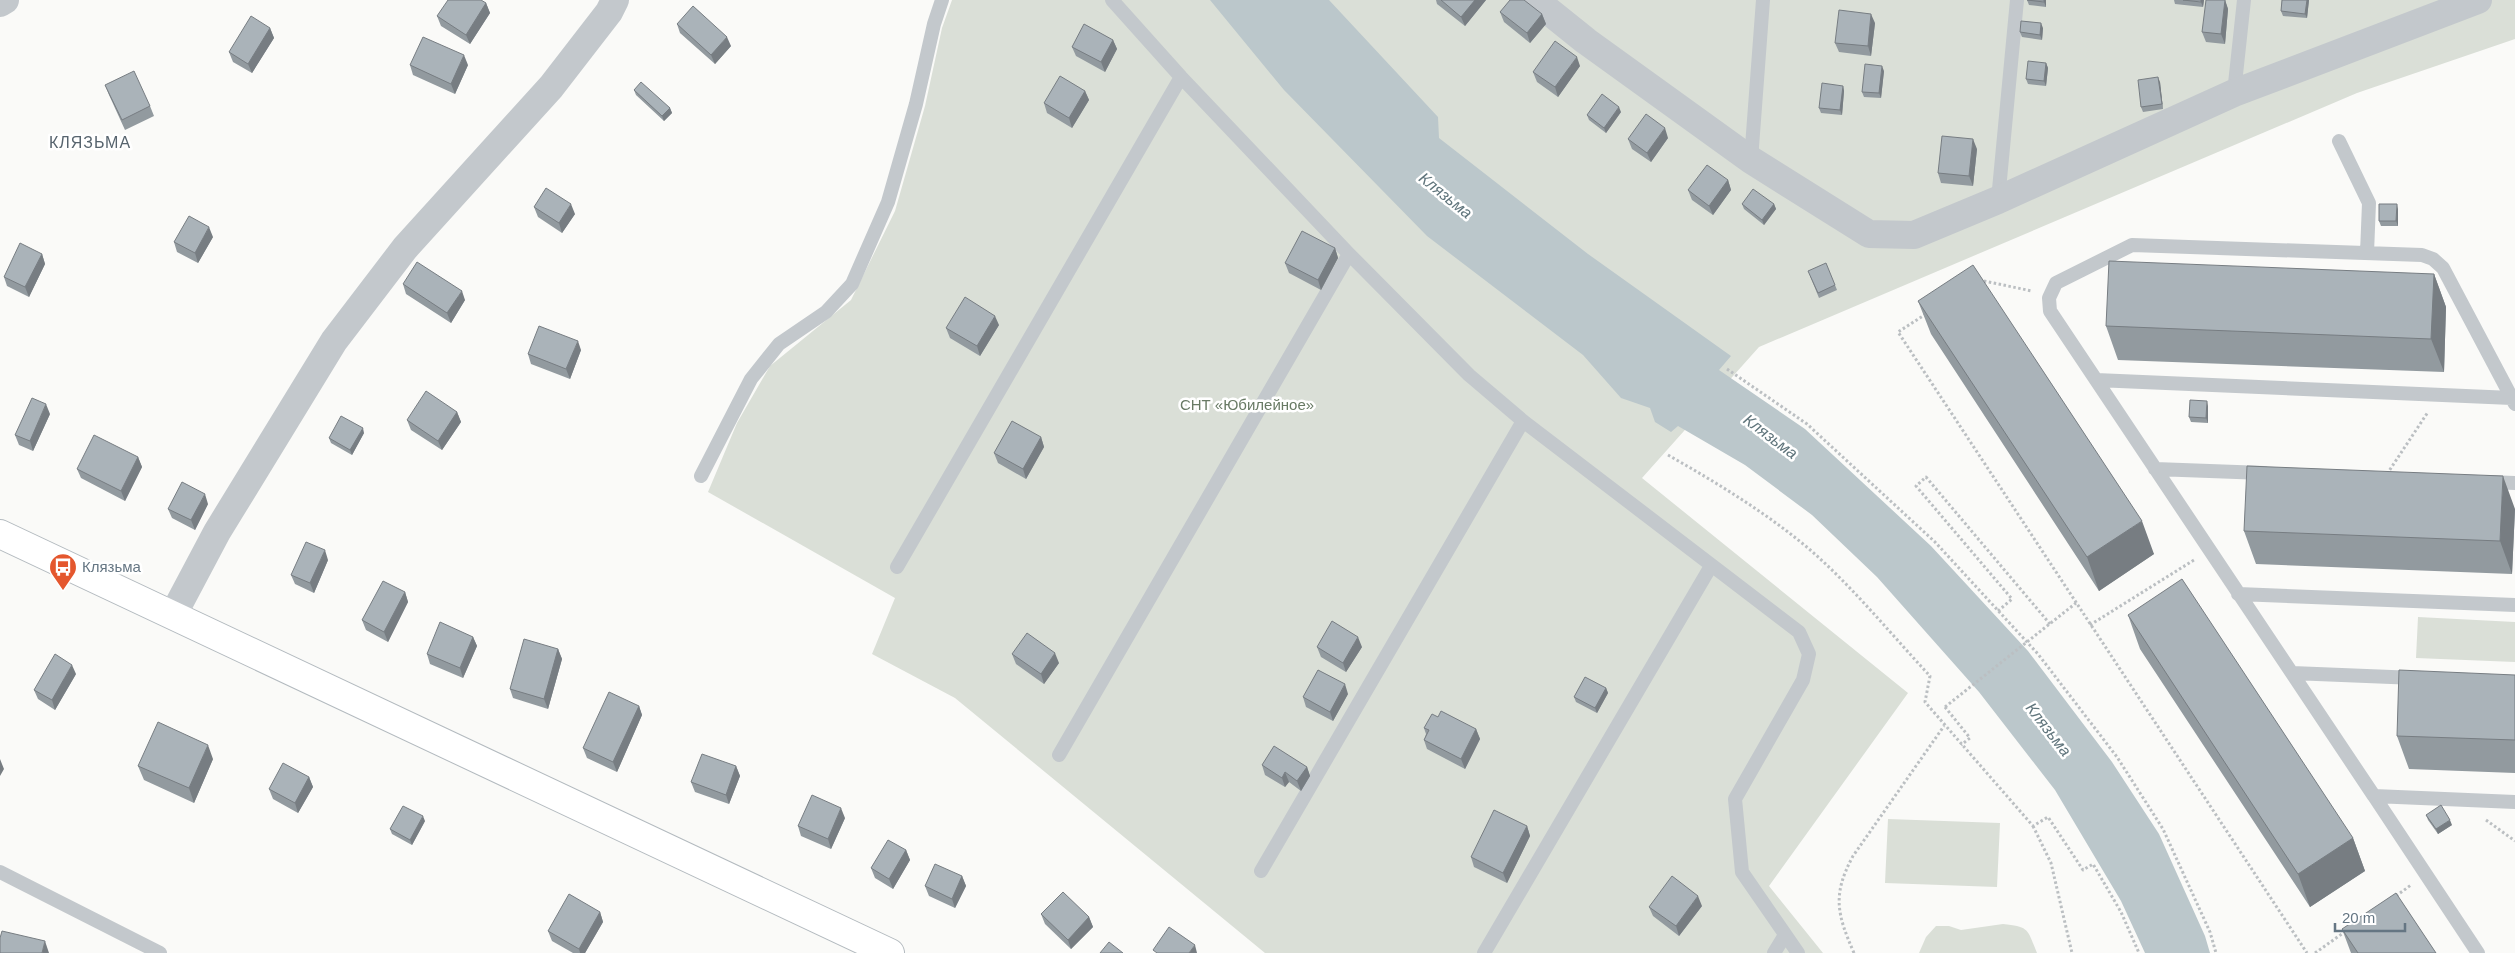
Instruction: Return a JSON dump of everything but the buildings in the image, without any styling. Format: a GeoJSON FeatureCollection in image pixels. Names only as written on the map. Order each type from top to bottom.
{"type":"FeatureCollection","features":[{"type":"Feature","properties":{"kind":"main road"},"geometry":{"type":"LineString","coordinates":[[0,534],[890,953]]}},
{"type":"Feature","properties":{"kind":"street"},"geometry":{"type":"LineString","coordinates":[[0,3],[5,0]]}},
{"type":"Feature","properties":{"kind":"street"},"geometry":{"type":"LineString","coordinates":[[173,615],[217,532],[334,341],[406,248],[551,87],[615,0]]}},
{"type":"Feature","properties":{"kind":"street"},"geometry":{"type":"LineString","coordinates":[[1535,0],[1586,41],[1750,160],[1869,234],[1914,235],[1998,200],[2234,92],[2478,0]]}},
{"type":"Feature","properties":{"kind":"lane"},"geometry":{"type":"LineString","coordinates":[[700,476],[751,378],[779,344],[826,312],[852,284],[888,202],[916,104],[934,24],[942,0]]}},
{"type":"Feature","properties":{"kind":"lane"},"geometry":{"type":"LineString","coordinates":[[1112,0],[1181,77],[1349,254],[1469,375],[1523,422],[1799,632],[1809,654],[1803,680],[1735,799],[1742,872],[1798,953]]}},
{"type":"Feature","properties":{"kind":"lane"},"geometry":{"type":"LineString","coordinates":[[1750,160],[1763,0]]}},
{"type":"Feature","properties":{"kind":"lane"},"geometry":{"type":"LineString","coordinates":[[1998,200],[2017,0]]}},
{"type":"Feature","properties":{"kind":"lane"},"geometry":{"type":"LineString","coordinates":[[2234,92],[2244,0]]}},
{"type":"Feature","properties":{"kind":"lane"},"geometry":{"type":"LineString","coordinates":[[897,567],[1181,77]]}},
{"type":"Feature","properties":{"kind":"lane"},"geometry":{"type":"LineString","coordinates":[[2339,141],[2370,202],[2367,252]]}},
{"type":"Feature","properties":{"kind":"lane"},"geometry":{"type":"LineString","coordinates":[[2478,953],[2050,311],[2049,298],[2056,284],[2132,245],[2422,254],[2433,259],[2442,268],[2514,401]]}},
{"type":"Feature","properties":{"kind":"lane"},"geometry":{"type":"LineString","coordinates":[[1059,755],[1349,254]]}},
{"type":"Feature","properties":{"kind":"lane"},"geometry":{"type":"LineString","coordinates":[[2096,380],[2440,395],[2514,401]]}},
{"type":"Feature","properties":{"kind":"lane"},"geometry":{"type":"LineString","coordinates":[[1261,871],[1523,422]]}},
{"type":"Feature","properties":{"kind":"lane"},"geometry":{"type":"LineString","coordinates":[[2155,469],[2275,474]]}},
{"type":"Feature","properties":{"kind":"lane"},"geometry":{"type":"LineString","coordinates":[[2478,482],[2515,483]]}},
{"type":"Feature","properties":{"kind":"lane"},"geometry":{"type":"LineString","coordinates":[[1484,953],[1711,566]]}},
{"type":"Feature","properties":{"kind":"lane"},"geometry":{"type":"LineString","coordinates":[[2238,594],[2515,604]]}},
{"type":"Feature","properties":{"kind":"lane"},"geometry":{"type":"LineString","coordinates":[[2292,673],[2428,679]]}},
{"type":"Feature","properties":{"kind":"lane"},"geometry":{"type":"LineString","coordinates":[[2374,796],[2515,802]]}},
{"type":"Feature","properties":{"kind":"lane"},"geometry":{"type":"LineString","coordinates":[[0,872],[160,953]]}},
{"type":"Feature","properties":{"kind":"lane"},"geometry":{"type":"LineString","coordinates":[[1774,953],[1785,935]]}},
{"type":"Feature","properties":{"kind":"path"},"geometry":{"type":"LineString","coordinates":[[1970,285],[1978,279],[2051,294]]}},
{"type":"Feature","properties":{"kind":"path"},"geometry":{"type":"LineString","coordinates":[[1930,311],[1898,332],[2307,953]]}},
{"type":"Feature","properties":{"kind":"path"},"geometry":{"type":"LineString","coordinates":[[1727,369],[1807,424],[1935,542],[2038,654],[2117,757],[2163,829],[2210,932],[2216,953]]}},
{"type":"Feature","properties":{"kind":"path"},"geometry":{"type":"LineString","coordinates":[[2384,478],[2440,395]]}},
{"type":"Feature","properties":{"kind":"path"},"geometry":{"type":"LineString","coordinates":[[1668,455],[1763,513],[1810,550],[1865,605],[1930,676],[1924,702],[2034,826],[2051,863],[2072,953]]}},
{"type":"Feature","properties":{"kind":"path"},"geometry":{"type":"LineString","coordinates":[[1998,611],[2012,599],[1916,486],[1926,477],[2050,624]]}},
{"type":"Feature","properties":{"kind":"path"},"geometry":{"type":"LineString","coordinates":[[2090,625],[2209,550]]}},
{"type":"Feature","properties":{"kind":"path"},"geometry":{"type":"LineString","coordinates":[[1961,745],[1970,738],[1945,707],[2076,603]]}},
{"type":"Feature","properties":{"kind":"path"},"geometry":{"type":"LineString","coordinates":[[1854,953],[1840,914],[1842,877],[1853,856],[1944,726]]}},
{"type":"Feature","properties":{"kind":"path"},"geometry":{"type":"LineString","coordinates":[[2034,826],[2048,817],[2082,870],[2093,864],[2121,912],[2139,953]]}},
{"type":"Feature","properties":{"kind":"path"},"geometry":{"type":"LineString","coordinates":[[2394,897],[2426,875]]}},
{"type":"Feature","properties":{"kind":"path"},"geometry":{"type":"LineString","coordinates":[[2315,953],[2347,931]]}},
{"type":"Feature","properties":{"kind":"green space","name":"СНТ «Юбилейное»"},"geometry":{"type":"Polygon","coordinates":[[[952,0],[2515,0],[2515,39],[2357,93],[1759,347],[1642,478],[1908,693],[1769,886],[1823,953],[1265,953],[955,698],[872,654],[895,598],[708,492],[737,423],[770,366],[851,300],[895,211],[925,106],[942,28],[952,0]]]}},
{"type":"Feature","properties":{"kind":"green space"},"geometry":{"type":"Polygon","coordinates":[[[2418,617],[2515,622],[2515,662],[2416,658],[2418,617]]]}},
{"type":"Feature","properties":{"kind":"green space"},"geometry":{"type":"Polygon","coordinates":[[[1888,819],[2000,823],[1997,887],[1885,883],[1888,819]]]}},
{"type":"Feature","properties":{"kind":"green space"},"geometry":{"type":"Polygon","coordinates":[[[2003,924],[2023,928],[2029,934],[2037,953],[1919,953],[1926,937],[1936,926],[1949,926],[1961,930],[2003,924]]]}},
{"type":"Feature","properties":{"kind":"water"},"geometry":{"type":"Polygon","coordinates":[[[1210,0],[1329,0],[1438,117],[1439,138],[1588,254],[1731,356],[1719,370],[1805,429],[1931,546],[2028,651],[2112,762],[2159,834],[2205,936],[2210,953],[2145,953],[2121,901],[2055,790],[1979,692],[1877,577],[1812,515],[1745,465],[1678,426],[1671,432],[1655,422],[1650,408],[1621,398],[1583,355],[1427,236],[1284,90],[1210,0]]]}},
{"type":"Feature","properties":{"kind":"place","name":"Клязьма"},"geometry":{"type":"Point","coordinates":[63,591]}},
{"type":"Feature","properties":{"kind":"district","name":"КЛЯЗЬМА"},"geometry":{"type":"Point","coordinates":[90,142]}}]}
